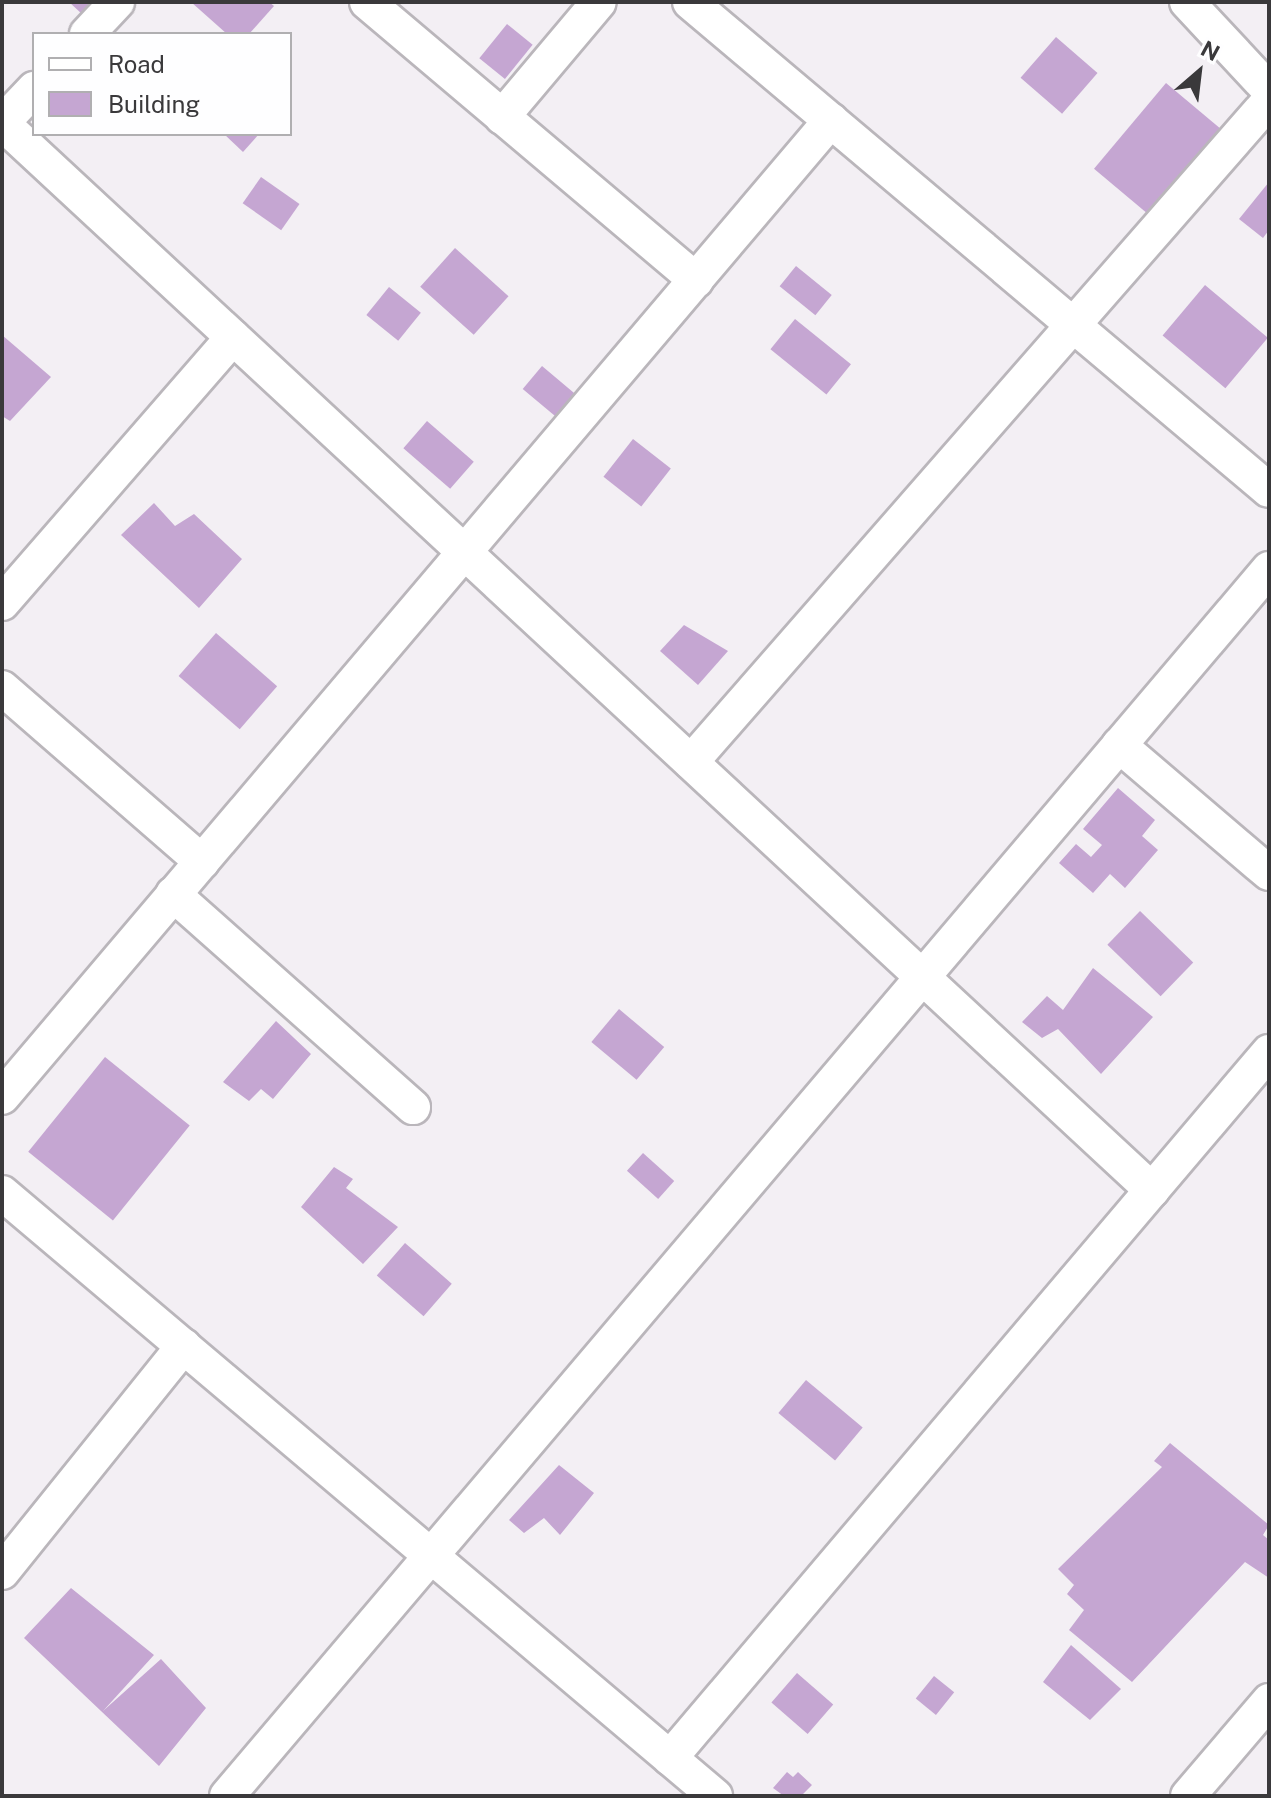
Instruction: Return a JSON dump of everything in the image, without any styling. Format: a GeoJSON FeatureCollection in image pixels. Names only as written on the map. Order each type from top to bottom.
{"type":"FeatureCollection","features":[{"type":"Feature","properties":{"kind":"street"},"geometry":{"type":"LineString","coordinates":[[89,32],[117,2]]}},
{"type":"Feature","properties":{"kind":"street"},"geometry":{"type":"LineString","coordinates":[[367,2],[696,280]]}},
{"type":"Feature","properties":{"kind":"street"},"geometry":{"type":"LineString","coordinates":[[502,117],[599,2]]}},
{"type":"Feature","properties":{"kind":"street"},"geometry":{"type":"LineString","coordinates":[[690,2],[1269,490]]}},
{"type":"Feature","properties":{"kind":"street"},"geometry":{"type":"LineString","coordinates":[[1187,2],[1269,90]]}},
{"type":"Feature","properties":{"kind":"street"},"geometry":{"type":"LineString","coordinates":[[32,91],[2,123],[1152,1190]]}},
{"type":"Feature","properties":{"kind":"street"},"geometry":{"type":"LineString","coordinates":[[691,762],[1269,101]]}},
{"type":"Feature","properties":{"kind":"street"},"geometry":{"type":"LineString","coordinates":[[2,1097],[831,120]]}},
{"type":"Feature","properties":{"kind":"street"},"geometry":{"type":"LineString","coordinates":[[2,603],[233,337]]}},
{"type":"Feature","properties":{"kind":"street"},"geometry":{"type":"LineString","coordinates":[[227,1796],[1269,569]]}},
{"type":"Feature","properties":{"kind":"street"},"geometry":{"type":"LineString","coordinates":[[2,688],[202,862]]}},
{"type":"Feature","properties":{"kind":"street"},"geometry":{"type":"LineString","coordinates":[[1119,745],[1269,873]]}},
{"type":"Feature","properties":{"kind":"street"},"geometry":{"type":"LineString","coordinates":[[173,894],[413,1107]]}},
{"type":"Feature","properties":{"kind":"street"},"geometry":{"type":"LineString","coordinates":[[670,1758],[1269,1052]]}},
{"type":"Feature","properties":{"kind":"street"},"geometry":{"type":"LineString","coordinates":[[2,1193],[715,1796]]}},
{"type":"Feature","properties":{"kind":"street"},"geometry":{"type":"LineString","coordinates":[[2,1572],[184,1346]]}},
{"type":"Feature","properties":{"kind":"street"},"geometry":{"type":"LineString","coordinates":[[1188,1796],[1269,1701]]}},
{"type":"Feature","properties":{"kind":"building"},"geometry":{"type":"Polygon","coordinates":[[[69,2],[94,2],[82,14],[69,2]]]}},
{"type":"Feature","properties":{"kind":"building"},"geometry":{"type":"Polygon","coordinates":[[[191,2],[269,2],[274,6],[251,32],[225,32],[191,2]]]}},
{"type":"Feature","properties":{"kind":"building"},"geometry":{"type":"Polygon","coordinates":[[[507,24],[533,45],[505,79],[479,58],[507,24]]]}},
{"type":"Feature","properties":{"kind":"building"},"geometry":{"type":"Polygon","coordinates":[[[1056,37],[1098,73],[1062,114],[1021,78],[1056,37]]]}},
{"type":"Feature","properties":{"kind":"building"},"geometry":{"type":"Polygon","coordinates":[[[1166,83],[1233,140],[1161,225],[1094,169],[1166,83]]]}},
{"type":"Feature","properties":{"kind":"building"},"geometry":{"type":"Polygon","coordinates":[[[226,136],[257,136],[243,152],[226,136]]]}},
{"type":"Feature","properties":{"kind":"building"},"geometry":{"type":"Polygon","coordinates":[[[261,177],[300,204],[281,230],[243,203],[261,177]]]}},
{"type":"Feature","properties":{"kind":"building"},"geometry":{"type":"Polygon","coordinates":[[[1269,182],[1269,230],[1263,238],[1239,219],[1269,182]]]}},
{"type":"Feature","properties":{"kind":"building"},"geometry":{"type":"Polygon","coordinates":[[[455,248],[509,296],[474,335],[420,287],[455,248]]]}},
{"type":"Feature","properties":{"kind":"building"},"geometry":{"type":"Polygon","coordinates":[[[796,266],[832,295],[815,315],[780,286],[796,266]]]}},
{"type":"Feature","properties":{"kind":"building"},"geometry":{"type":"Polygon","coordinates":[[[1205,285],[1268,338],[1225,388],[1163,336],[1205,285]]]}},
{"type":"Feature","properties":{"kind":"building"},"geometry":{"type":"Polygon","coordinates":[[[389,287],[421,313],[398,341],[366,315],[389,287]]]}},
{"type":"Feature","properties":{"kind":"building"},"geometry":{"type":"Polygon","coordinates":[[[795,319],[851,364],[826,395],[770,349],[795,319]]]}},
{"type":"Feature","properties":{"kind":"building"},"geometry":{"type":"Polygon","coordinates":[[[2,335],[51,377],[10,421],[2,416],[2,335]]]}},
{"type":"Feature","properties":{"kind":"building"},"geometry":{"type":"Polygon","coordinates":[[[542,366],[575,394],[556,417],[523,389],[542,366]]]}},
{"type":"Feature","properties":{"kind":"building"},"geometry":{"type":"Polygon","coordinates":[[[427,421],[474,462],[450,489],[403,448],[427,421]]]}},
{"type":"Feature","properties":{"kind":"building"},"geometry":{"type":"Polygon","coordinates":[[[633,439],[671,469],[641,506],[603,477],[633,439]]]}},
{"type":"Feature","properties":{"kind":"building"},"geometry":{"type":"Polygon","coordinates":[[[154,503],[175,526],[194,514],[242,559],[199,608],[121,535],[154,503]]]}},
{"type":"Feature","properties":{"kind":"building"},"geometry":{"type":"Polygon","coordinates":[[[684,625],[728,651],[698,685],[660,651],[684,625]]]}},
{"type":"Feature","properties":{"kind":"building"},"geometry":{"type":"Polygon","coordinates":[[[216,633],[277,686],[240,729],[179,676],[216,633]]]}},
{"type":"Feature","properties":{"kind":"building"},"geometry":{"type":"Polygon","coordinates":[[[1118,788],[1155,820],[1142,836],[1158,850],[1125,888],[1110,874],[1093,893],[1059,863],[1076,844],[1091,857],[1102,845],[1083,829],[1118,788]]]}},
{"type":"Feature","properties":{"kind":"building"},"geometry":{"type":"Polygon","coordinates":[[[1140,911],[1193,962],[1161,996],[1107,945],[1140,911]]]}},
{"type":"Feature","properties":{"kind":"building"},"geometry":{"type":"Polygon","coordinates":[[[1093,968],[1153,1017],[1101,1074],[1058,1029],[1042,1038],[1022,1022],[1047,996],[1063,1010],[1093,968]]]}},
{"type":"Feature","properties":{"kind":"building"},"geometry":{"type":"Polygon","coordinates":[[[619,1009],[664,1047],[637,1080],[591,1042],[619,1009]]]}},
{"type":"Feature","properties":{"kind":"building"},"geometry":{"type":"Polygon","coordinates":[[[276,1021],[311,1054],[273,1099],[261,1089],[249,1101],[223,1082],[276,1021]]]}},
{"type":"Feature","properties":{"kind":"building"},"geometry":{"type":"Polygon","coordinates":[[[105,1057],[190,1126],[113,1220],[28,1152],[105,1057]]]}},
{"type":"Feature","properties":{"kind":"building"},"geometry":{"type":"Polygon","coordinates":[[[643,1153],[674,1181],[658,1199],[627,1171],[643,1153]]]}},
{"type":"Feature","properties":{"kind":"building"},"geometry":{"type":"Polygon","coordinates":[[[334,1167],[353,1179],[346,1188],[398,1227],[363,1264],[301,1207],[334,1167]]]}},
{"type":"Feature","properties":{"kind":"building"},"geometry":{"type":"Polygon","coordinates":[[[405,1243],[452,1284],[424,1316],[377,1275],[405,1243]]]}},
{"type":"Feature","properties":{"kind":"building"},"geometry":{"type":"Polygon","coordinates":[[[806,1380],[863,1428],[835,1461],[778,1413],[806,1380]]]}},
{"type":"Feature","properties":{"kind":"building"},"geometry":{"type":"Polygon","coordinates":[[[1170,1443],[1269,1525],[1263,1535],[1269,1540],[1269,1578],[1245,1562],[1132,1682],[1069,1630],[1084,1610],[1067,1594],[1074,1585],[1058,1569],[1162,1467],[1154,1461],[1170,1443]]]}},
{"type":"Feature","properties":{"kind":"building"},"geometry":{"type":"Polygon","coordinates":[[[559,1465],[594,1493],[560,1535],[544,1518],[524,1533],[509,1520],[559,1465]]]}},
{"type":"Feature","properties":{"kind":"building"},"geometry":{"type":"Polygon","coordinates":[[[71,1588],[154,1655],[103,1711],[161,1659],[206,1708],[159,1766],[24,1638],[71,1588]]]}},
{"type":"Feature","properties":{"kind":"building"},"geometry":{"type":"Polygon","coordinates":[[[1071,1645],[1121,1689],[1090,1720],[1043,1682],[1071,1645]]]}},
{"type":"Feature","properties":{"kind":"building"},"geometry":{"type":"Polygon","coordinates":[[[797,1673],[833,1704],[808,1734],[771,1702],[797,1673]]]}},
{"type":"Feature","properties":{"kind":"building"},"geometry":{"type":"Polygon","coordinates":[[[934,1676],[954,1692],[936,1715],[916,1699],[934,1676]]]}},
{"type":"Feature","properties":{"kind":"building"},"geometry":{"type":"Polygon","coordinates":[[[787,1772],[793,1777],[798,1772],[812,1785],[801,1796],[784,1796],[773,1788],[787,1772]]]}}]}
